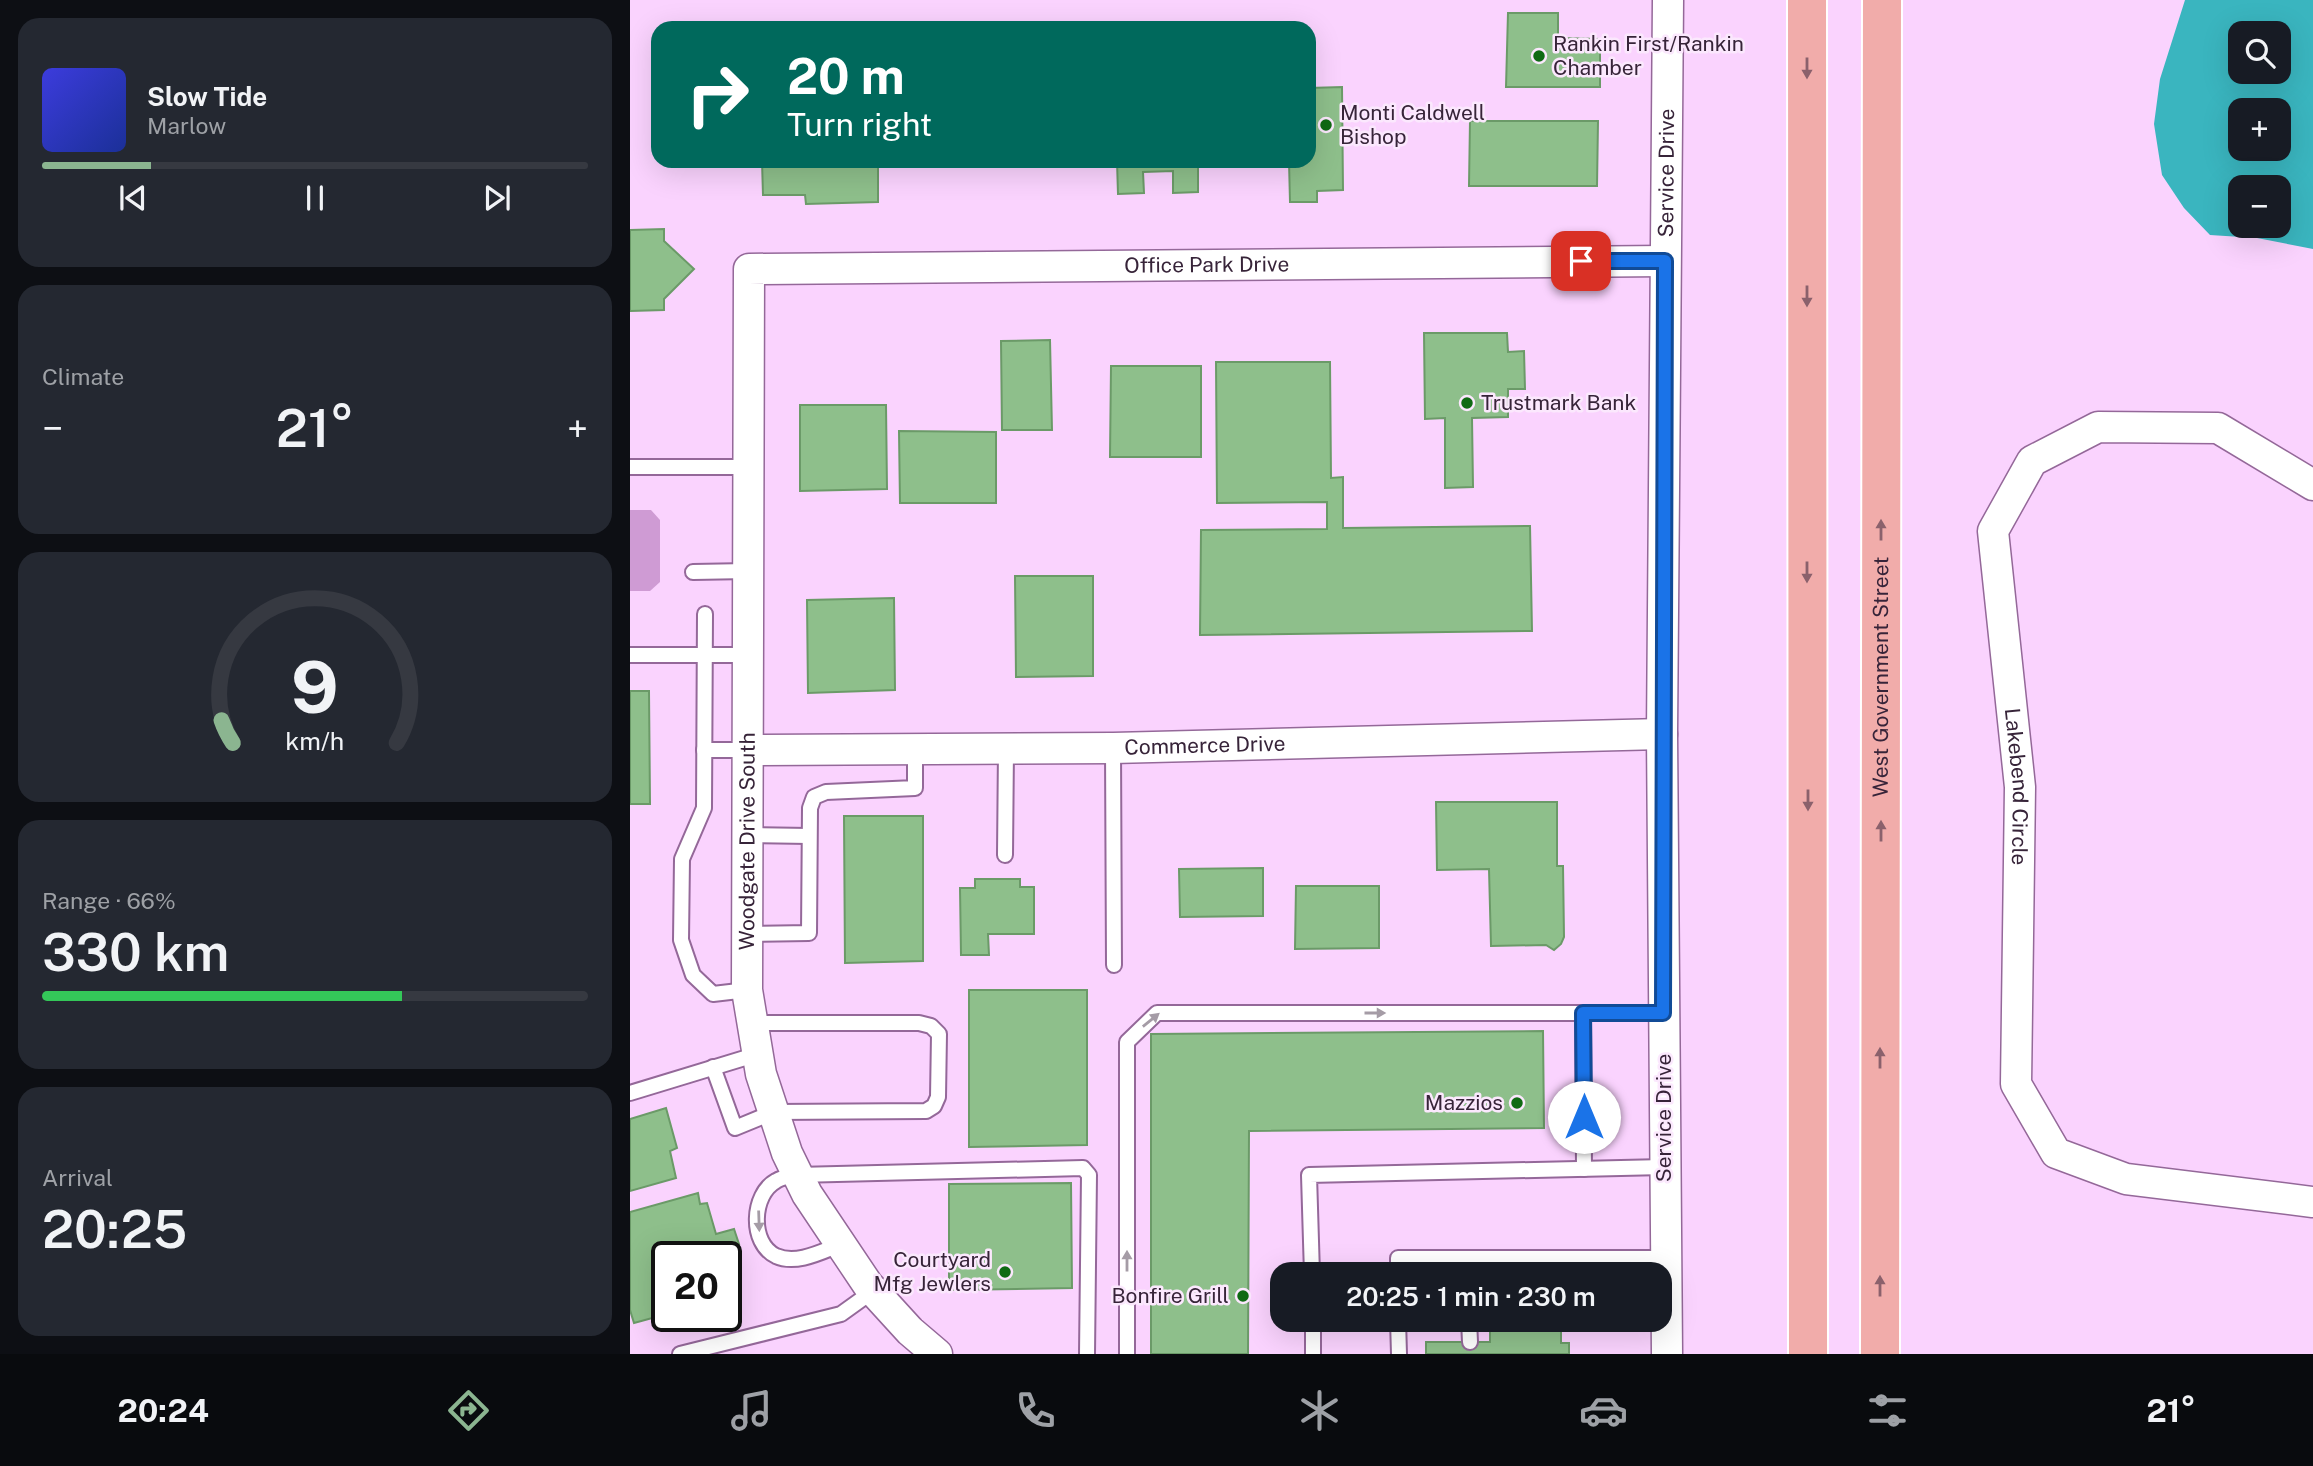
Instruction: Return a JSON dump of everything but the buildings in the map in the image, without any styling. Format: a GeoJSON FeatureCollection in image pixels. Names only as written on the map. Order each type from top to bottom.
{"type":"FeatureCollection","features":[{"type":"Feature","properties":{"kind":"main road"},"geometry":{"type":"LineString","coordinates":[[1807,0],[1808,1354]]}},
{"type":"Feature","properties":{"kind":"main road","name":"West Government Street"},"geometry":{"type":"LineString","coordinates":[[1880,1354],[1882,0]]}},
{"type":"Feature","properties":{"kind":"street","name":"Service Drive"},"geometry":{"type":"LineString","coordinates":[[1667,1354],[1662,734],[1668,0]]}},
{"type":"Feature","properties":{"kind":"street","name":"Office Park Drive"},"geometry":{"type":"LineString","coordinates":[[749,269],[1665,261]]}},
{"type":"Feature","properties":{"kind":"street","name":"Woodgate Drive South"},"geometry":{"type":"LineString","coordinates":[[749,269],[747,990],[752,1023],[761,1074],[787,1153],[807,1194],[839,1245],[873,1291],[909,1331],[937,1354]]}},
{"type":"Feature","properties":{"kind":"street","name":"Lakebend Circle"},"geometry":{"type":"LineString","coordinates":[[2313,485],[2218,428],[2098,427],[2032,461],[1993,531],[2020,786],[2016,1084],[2056,1153],[2126,1179],[2313,1202]]}},
{"type":"Feature","properties":{"kind":"street","name":"Commerce Drive"},"geometry":{"type":"LineString","coordinates":[[748,750],[1114,748],[1662,734]]}},
{"type":"Feature","properties":{"kind":"lane"},"geometry":{"type":"LineString","coordinates":[[630,467],[748,467]]}},
{"type":"Feature","properties":{"kind":"lane"},"geometry":{"type":"LineString","coordinates":[[693,572],[748,571]]}},
{"type":"Feature","properties":{"kind":"lane"},"geometry":{"type":"LineString","coordinates":[[705,614],[704,808],[682,859],[681,940],[694,975],[713,994],[747,990]]}},
{"type":"Feature","properties":{"kind":"lane"},"geometry":{"type":"LineString","coordinates":[[630,655],[748,655]]}},
{"type":"Feature","properties":{"kind":"lane"},"geometry":{"type":"LineString","coordinates":[[1005,855],[1006,748]]}},
{"type":"Feature","properties":{"kind":"lane"},"geometry":{"type":"LineString","coordinates":[[1114,748],[1114,964]]}},
{"type":"Feature","properties":{"kind":"lane"},"geometry":{"type":"LineString","coordinates":[[747,934],[809,933],[810,808],[814,797],[826,792],[915,788],[915,749]]}},
{"type":"Feature","properties":{"kind":"lane"},"geometry":{"type":"LineString","coordinates":[[704,750],[748,750]]}},
{"type":"Feature","properties":{"kind":"lane"},"geometry":{"type":"LineString","coordinates":[[747,835],[809,836]]}},
{"type":"Feature","properties":{"kind":"lane"},"geometry":{"type":"LineString","coordinates":[[1127,1354],[1127,1042],[1157,1013],[1663,1013]]}},
{"type":"Feature","properties":{"kind":"lane"},"geometry":{"type":"LineString","coordinates":[[1583,1013],[1584,1169]]}},
{"type":"Feature","properties":{"kind":"lane"},"geometry":{"type":"LineString","coordinates":[[713,1068],[735,1128],[774,1112],[926,1111],[934,1106],[938,1097],[939,1034],[931,1026],[919,1023],[752,1023]]}},
{"type":"Feature","properties":{"kind":"lane"},"geometry":{"type":"LineString","coordinates":[[630,1093],[758,1054]]}},
{"type":"Feature","properties":{"kind":"lane"},"geometry":{"type":"LineString","coordinates":[[1312,1262],[1309,1175],[1664,1167]]}},
{"type":"Feature","properties":{"kind":"lane"},"geometry":{"type":"LineString","coordinates":[[839,1245],[808,1256],[789,1259],[775,1256],[764,1246],[758,1227],[757,1215],[765,1191],[776,1181],[797,1175],[1083,1168],[1089,1175],[1087,1354]]}},
{"type":"Feature","properties":{"kind":"lane"},"geometry":{"type":"LineString","coordinates":[[1398,1262],[1398,1258],[1666,1258]]}},
{"type":"Feature","properties":{"kind":"lane"},"geometry":{"type":"LineString","coordinates":[[1468,1258],[1468,1262]]}},
{"type":"Feature","properties":{"kind":"lane"},"geometry":{"type":"LineString","coordinates":[[680,1354],[841,1314],[873,1291]]}},
{"type":"Feature","properties":{"kind":"lane"},"geometry":{"type":"LineString","coordinates":[[1312,1332],[1313,1354]]}},
{"type":"Feature","properties":{"kind":"lane"},"geometry":{"type":"LineString","coordinates":[[1398,1332],[1399,1354]]}},
{"type":"Feature","properties":{"kind":"lane"},"geometry":{"type":"LineString","coordinates":[[1470,1332],[1470,1342]]}},
{"type":"Feature","properties":{"kind":"shaded area"},"geometry":{"type":"Polygon","coordinates":[[[2185,0],[2313,0],[2313,249],[2257,238],[2291,238],[2291,175],[2228,175],[2228,236],[2210,235],[2184,208],[2162,175],[2154,124],[2160,79],[2185,0]]]}},
{"type":"Feature","properties":{"kind":"shaded area"},"geometry":{"type":"Polygon","coordinates":[[[630,510],[651,510],[660,520],[660,582],[650,591],[630,591],[630,510]]]}},
{"type":"Feature","properties":{"kind":"place","name":"Rankin First/Rankin Chamber"},"geometry":{"type":"Point","coordinates":[1539,56]}},
{"type":"Feature","properties":{"kind":"place","name":"Monti Caldwell Bishop"},"geometry":{"type":"Point","coordinates":[1326,125]}},
{"type":"Feature","properties":{"kind":"place","name":"Trustmark Bank"},"geometry":{"type":"Point","coordinates":[1467,403]}},
{"type":"Feature","properties":{"kind":"place","name":"Mazzios"},"geometry":{"type":"Point","coordinates":[1517,1103]}},
{"type":"Feature","properties":{"kind":"place","name":"Courtyard Mfg Jewlers"},"geometry":{"type":"Point","coordinates":[1005,1272]}},
{"type":"Feature","properties":{"kind":"place","name":"Bonfire Grill"},"geometry":{"type":"Point","coordinates":[1243,1296]}},
{"type":"Feature","properties":{"kind":"route"},"geometry":{"type":"LineString","coordinates":[[1581,261],[1665,261],[1663,1013],[1583,1013],[1584,1117]]}}]}
